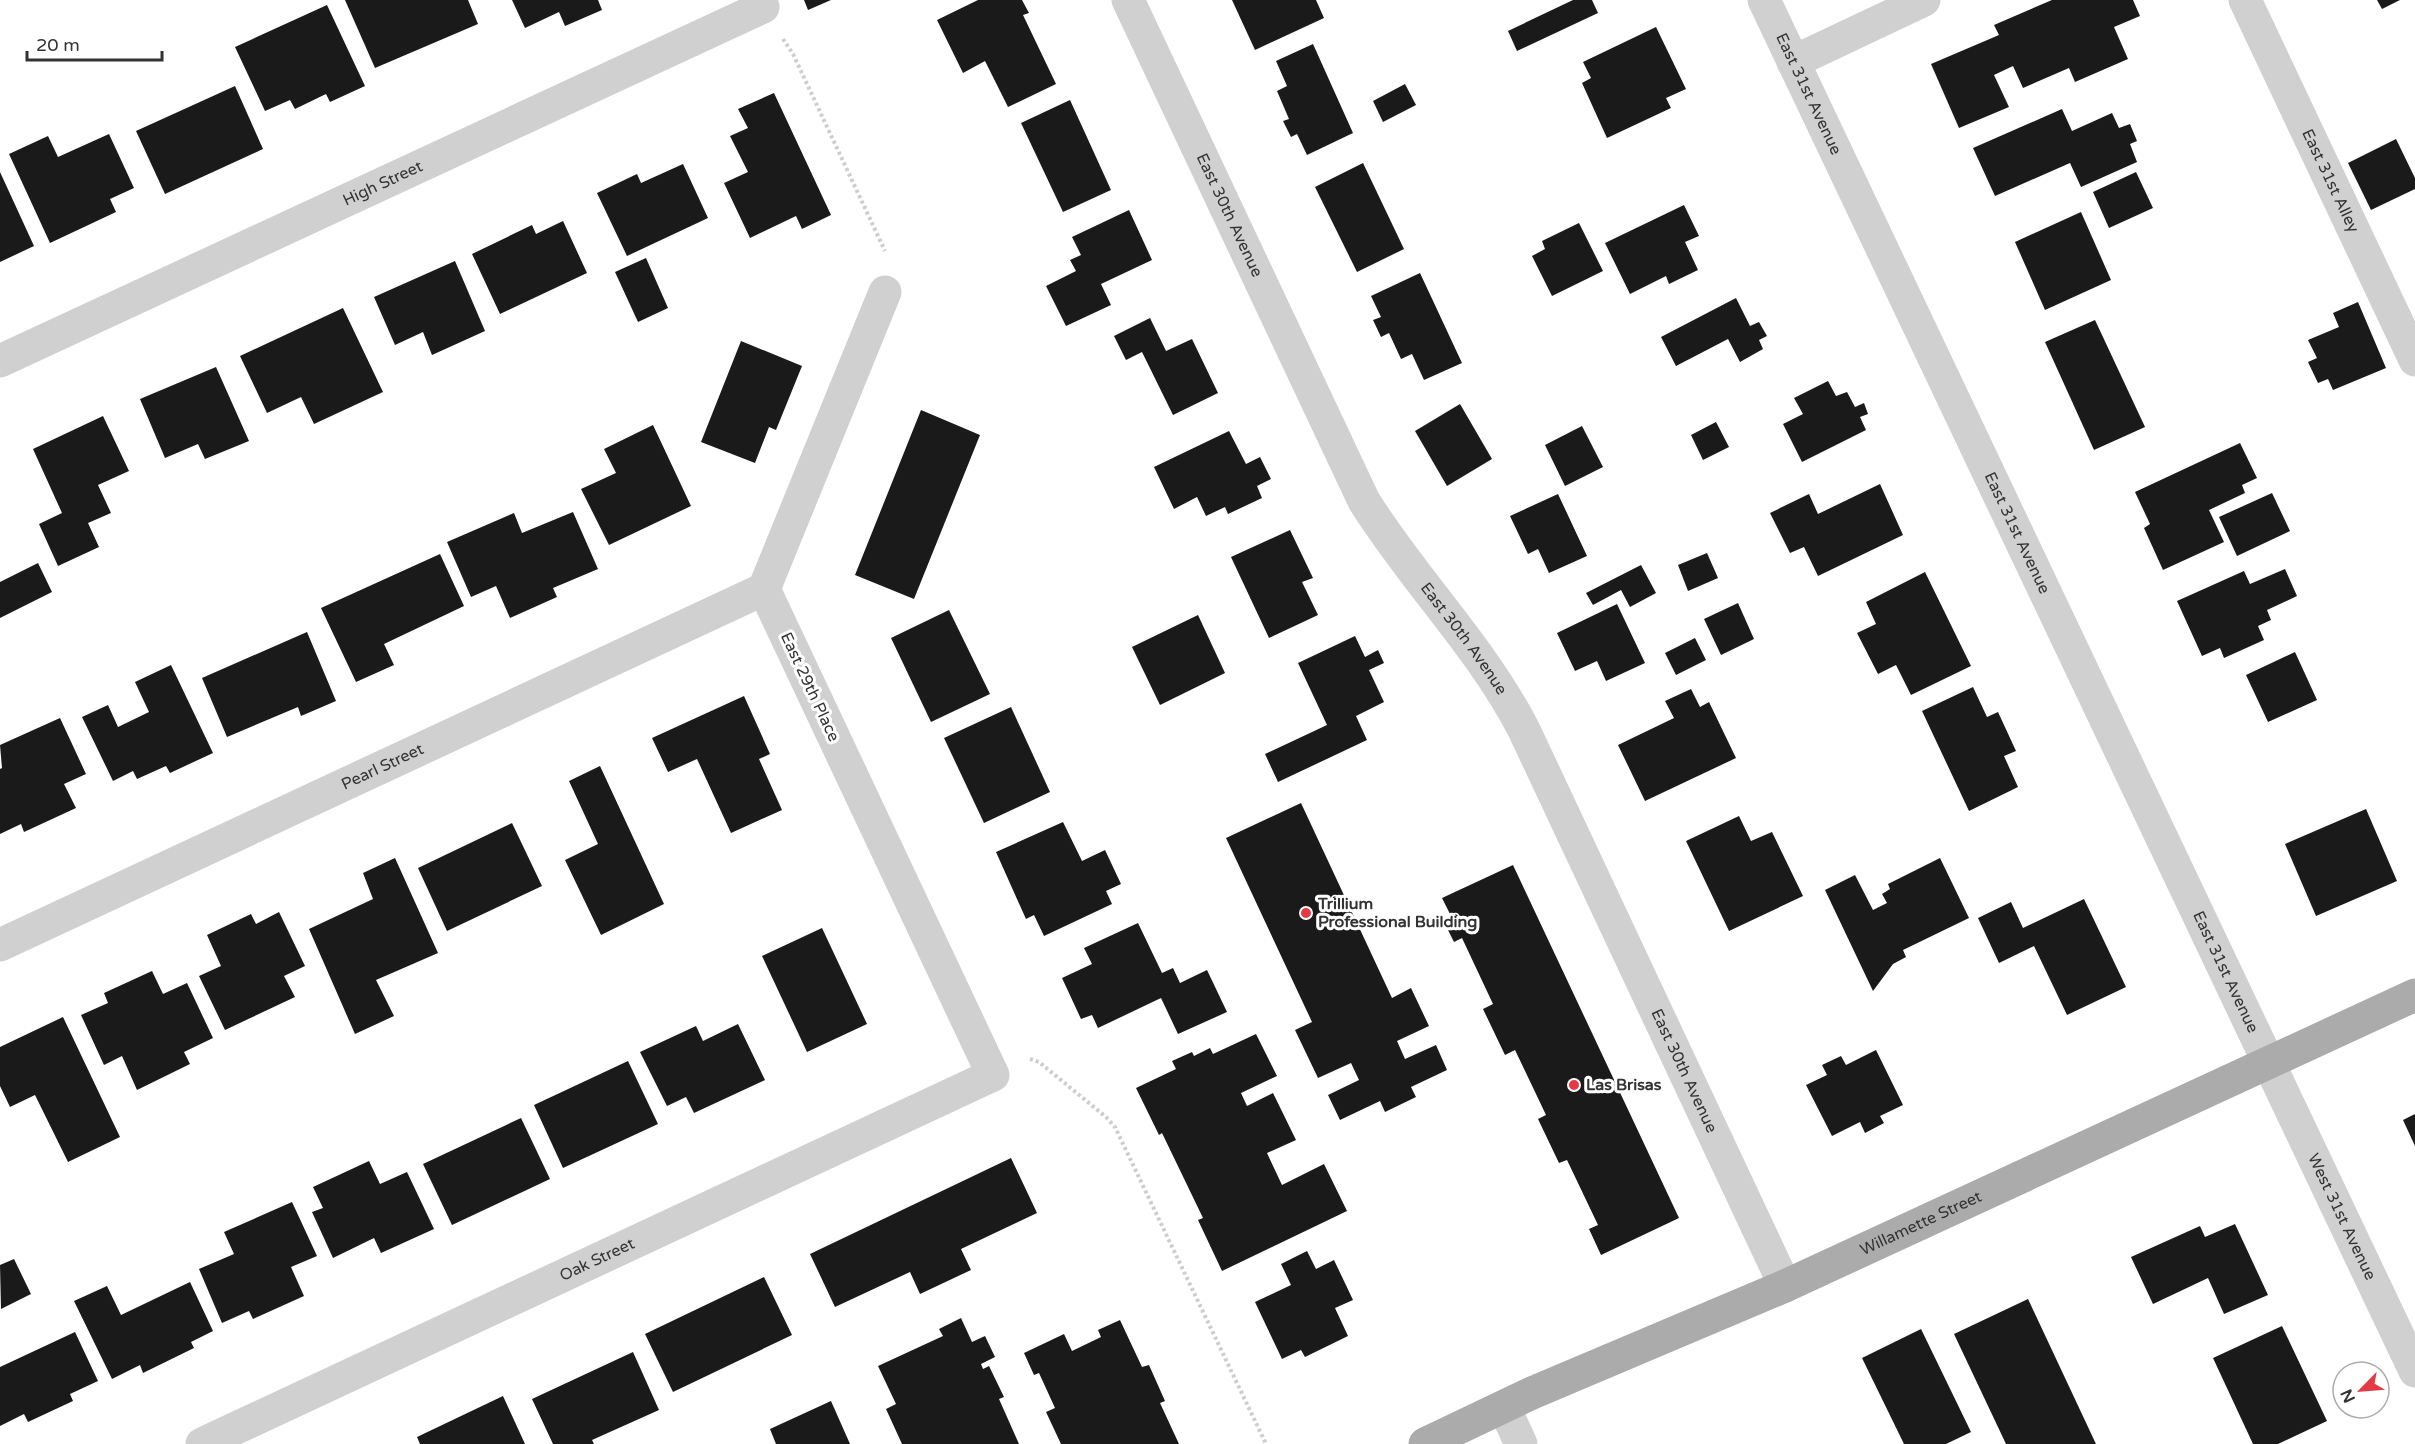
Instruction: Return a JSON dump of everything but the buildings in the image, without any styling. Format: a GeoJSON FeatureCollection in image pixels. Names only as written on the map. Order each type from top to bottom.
{"type":"FeatureCollection","features":[{"type":"Feature","properties":{"kind":"main road","name":"Willamette Street"},"geometry":{"type":"LineString","coordinates":[[1425,1444],[1504,1407],[1785,1287],[2415,995]]}},
{"type":"Feature","properties":{"kind":"street","name":"East 30th Avenue"},"geometry":{"type":"LineString","coordinates":[[1128,0],[1364,501],[1381,528],[1489,669],[1524,730],[1785,1287]]}},
{"type":"Feature","properties":{"kind":"street","name":"East 31st Avenue"},"geometry":{"type":"LineString","coordinates":[[1764,0],[2269,1064]]}},
{"type":"Feature","properties":{"kind":"street"},"geometry":{"type":"LineString","coordinates":[[1793,62],[1924,0]]}},
{"type":"Feature","properties":{"kind":"street","name":"East 31st Alley"},"geometry":{"type":"LineString","coordinates":[[2245,0],[2415,360]]}},
{"type":"Feature","properties":{"kind":"street","name":"High Street"},"geometry":{"type":"LineString","coordinates":[[0,361],[762,3]]}},
{"type":"Feature","properties":{"kind":"street"},"geometry":{"type":"LineString","coordinates":[[764,589],[885,292]]}},
{"type":"Feature","properties":{"kind":"street","name":"Pearl Street"},"geometry":{"type":"LineString","coordinates":[[0,945],[764,589]]}},
{"type":"Feature","properties":{"kind":"street","name":"East 29th Place"},"geometry":{"type":"LineString","coordinates":[[764,589],[993,1075]]}},
{"type":"Feature","properties":{"kind":"street","name":"West 31st Avenue"},"geometry":{"type":"LineString","coordinates":[[2269,1064],[2415,1371]]}},
{"type":"Feature","properties":{"kind":"street","name":"Oak Street"},"geometry":{"type":"LineString","coordinates":[[202,1444],[993,1075]]}},
{"type":"Feature","properties":{"kind":"street"},"geometry":{"type":"LineString","coordinates":[[1504,1407],[1521,1444]]}},
{"type":"Feature","properties":{"kind":"path"},"geometry":{"type":"LineString","coordinates":[[762,3],[793,54],[888,256],[890,273],[885,292]]}},
{"type":"Feature","properties":{"kind":"path"},"geometry":{"type":"LineString","coordinates":[[993,1075],[1023,1061],[1034,1060],[1106,1117],[1115,1127],[1266,1444]]}},
{"type":"Feature","properties":{"kind":"place","name":"Trillium Professional Building"},"geometry":{"type":"Point","coordinates":[1306,913]}},
{"type":"Feature","properties":{"kind":"place","name":"Las Brisas"},"geometry":{"type":"Point","coordinates":[1574,1085]}}]}
